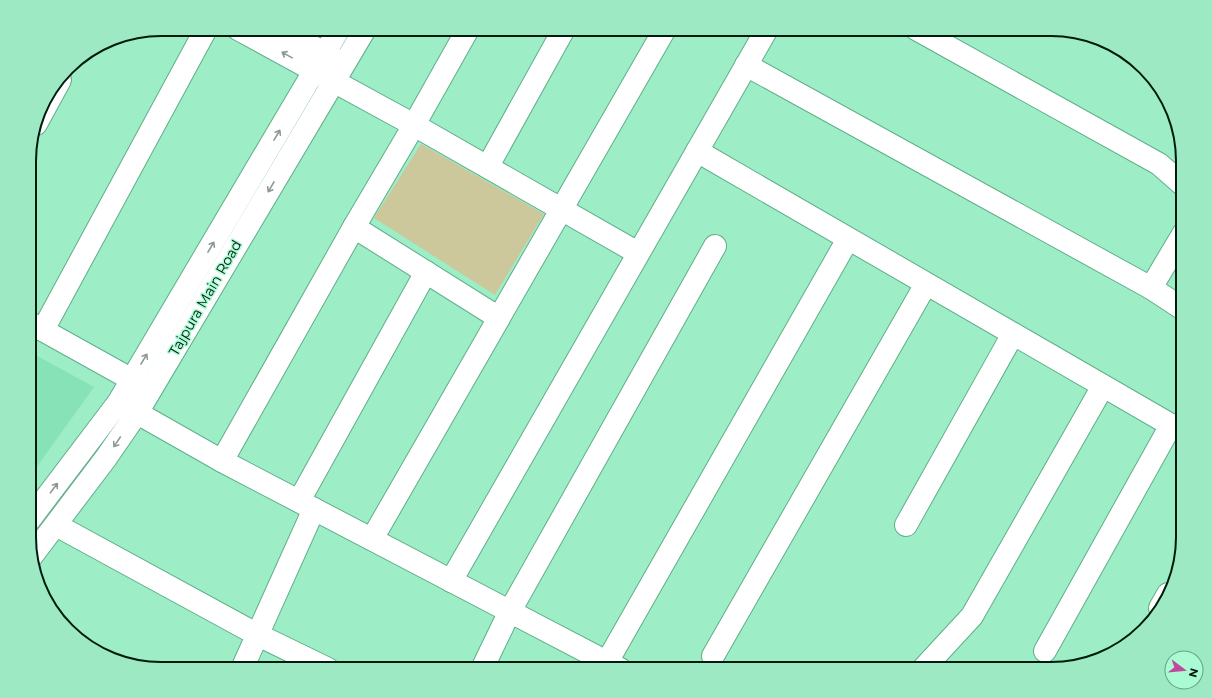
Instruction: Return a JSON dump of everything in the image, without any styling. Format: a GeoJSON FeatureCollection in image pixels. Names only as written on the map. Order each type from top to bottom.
{"type":"FeatureCollection","features":[{"type":"Feature","properties":{"kind":"street"},"geometry":{"type":"LineString","coordinates":[[151,390],[36,326],[202,36]]}},
{"type":"Feature","properties":{"kind":"street"},"geometry":{"type":"LineString","coordinates":[[255,36],[329,67]]}},
{"type":"Feature","properties":{"kind":"street"},"geometry":{"type":"LineString","coordinates":[[291,36],[329,67],[414,125],[638,253]]}},
{"type":"Feature","properties":{"kind":"street","name":"Tajpura Main Road"},"geometry":{"type":"LineString","coordinates":[[37,550],[106,458],[151,390],[329,67],[338,36]]}},
{"type":"Feature","properties":{"kind":"street","name":"Tajpura Main Road"},"geometry":{"type":"LineString","coordinates":[[36,511],[118,403],[329,67],[358,36]]}},
{"type":"Feature","properties":{"kind":"street"},"geometry":{"type":"LineString","coordinates":[[222,461],[464,36]]}},
{"type":"Feature","properties":{"kind":"street"},"geometry":{"type":"LineString","coordinates":[[488,166],[560,36]]}},
{"type":"Feature","properties":{"kind":"street"},"geometry":{"type":"LineString","coordinates":[[372,539],[661,36]]}},
{"type":"Feature","properties":{"kind":"street"},"geometry":{"type":"LineString","coordinates":[[451,581],[763,36]]}},
{"type":"Feature","properties":{"kind":"street"},"geometry":{"type":"LineString","coordinates":[[929,36],[1159,164],[1176,179]]}},
{"type":"Feature","properties":{"kind":"street"},"geometry":{"type":"LineString","coordinates":[[746,65],[1151,288],[1176,305]]}},
{"type":"Feature","properties":{"kind":"street"},"geometry":{"type":"LineString","coordinates":[[697,152],[1176,428]]}},
{"type":"Feature","properties":{"kind":"street"},"geometry":{"type":"LineString","coordinates":[[354,227],[499,318]]}},
{"type":"Feature","properties":{"kind":"street"},"geometry":{"type":"LineString","coordinates":[[605,662],[848,239]]}},
{"type":"Feature","properties":{"kind":"street"},"geometry":{"type":"LineString","coordinates":[[485,662],[510,611],[715,246]]}},
{"type":"Feature","properties":{"kind":"street"},"geometry":{"type":"LineString","coordinates":[[1151,288],[1176,246]]}},
{"type":"Feature","properties":{"kind":"street"},"geometry":{"type":"LineString","coordinates":[[245,662],[258,635],[307,505],[426,272]]}},
{"type":"Feature","properties":{"kind":"street"},"geometry":{"type":"LineString","coordinates":[[713,656],[926,284]]}},
{"type":"Feature","properties":{"kind":"street"},"geometry":{"type":"LineString","coordinates":[[906,525],[1012,334]]}},
{"type":"Feature","properties":{"kind":"street"},"geometry":{"type":"LineString","coordinates":[[929,662],[972,616],[1103,386]]}},
{"type":"Feature","properties":{"kind":"street"},"geometry":{"type":"LineString","coordinates":[[118,403],[222,461],[510,611],[600,662]]}},
{"type":"Feature","properties":{"kind":"street"},"geometry":{"type":"LineString","coordinates":[[1045,651],[1176,431]]}},
{"type":"Feature","properties":{"kind":"street"},"geometry":{"type":"LineString","coordinates":[[56,525],[258,635],[314,662]]}},
{"type":"Feature","properties":{"kind":"shaded area"},"geometry":{"type":"Polygon","coordinates":[[[421,144],[544,214],[495,295],[374,218],[421,144]]]}},
{"type":"Feature","properties":{"kind":"shaded area"},"geometry":{"type":"Polygon","coordinates":[[[36,355],[94,387],[36,468],[36,355]]]}}]}
